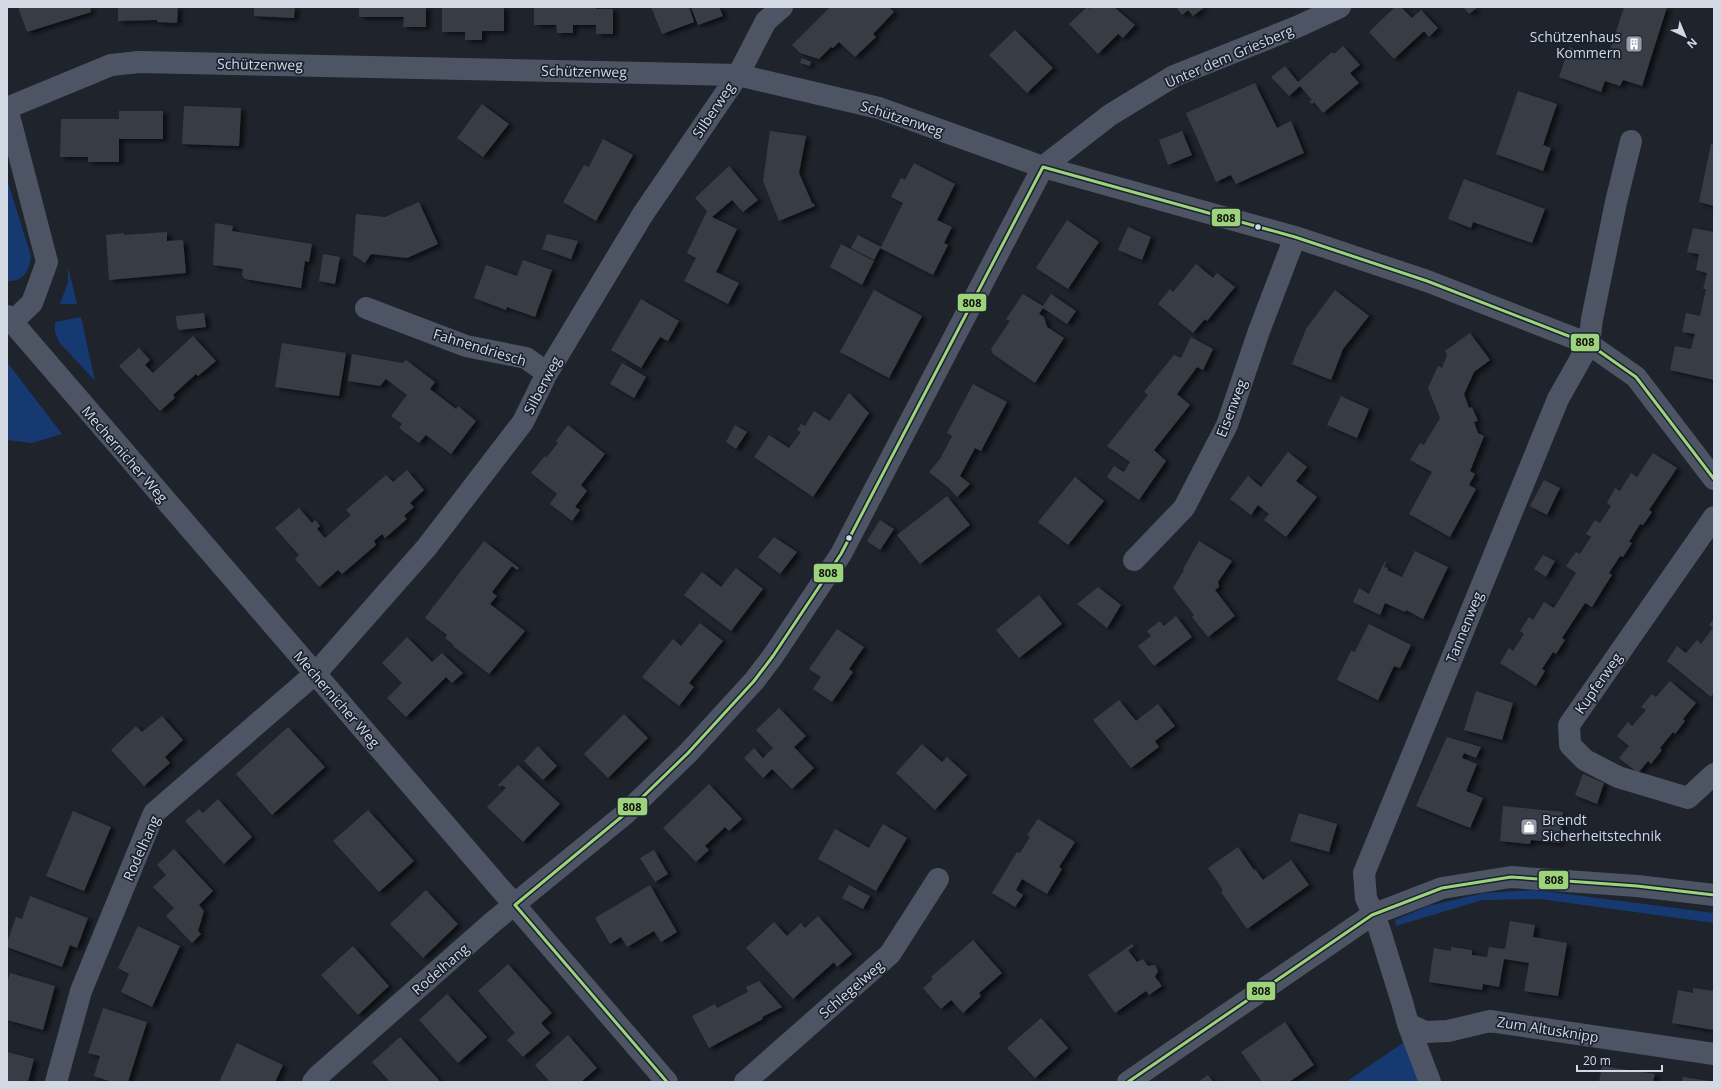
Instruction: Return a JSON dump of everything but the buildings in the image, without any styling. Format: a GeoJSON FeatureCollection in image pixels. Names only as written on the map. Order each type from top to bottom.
{"type":"FeatureCollection","features":[{"type":"Feature","properties":{"kind":"street","name":"Silberweg"},"geometry":{"type":"LineString","coordinates":[[316,673],[432,540],[523,422],[547,373],[643,214],[738,74],[766,21],[782,7]]}},
{"type":"Feature","properties":{"kind":"street","name":"Unter dem Griesberg"},"geometry":{"type":"LineString","coordinates":[[1043,167],[1110,115],[1174,76],[1299,26],[1340,7]]}},
{"type":"Feature","properties":{"kind":"street","name":"Schützenweg"},"geometry":{"type":"LineString","coordinates":[[7,108],[111,65],[139,62],[738,74],[879,108],[1043,167],[1295,237],[1427,281],[1589,344],[1636,377],[1714,479]]}},
{"type":"Feature","properties":{"kind":"street"},"geometry":{"type":"LineString","coordinates":[[7,108],[47,262],[32,303],[10,319]]}},
{"type":"Feature","properties":{"kind":"street"},"geometry":{"type":"LineString","coordinates":[[1589,344],[1592,319],[1616,202],[1631,141]]}},
{"type":"Feature","properties":{"kind":"street","name":"Rodelhang"},"geometry":{"type":"LineString","coordinates":[[313,1082],[318,1076],[515,905],[636,804],[688,753],[754,681],[773,656],[841,554],[1043,167]]}},
{"type":"Feature","properties":{"kind":"street","name":"Eisenweg"},"geometry":{"type":"LineString","coordinates":[[1134,560],[1184,508],[1226,425],[1258,331],[1295,237]]}},
{"type":"Feature","properties":{"kind":"street","name":"Fahnendriesch"},"geometry":{"type":"LineString","coordinates":[[366,308],[466,346],[526,358],[547,373]]}},
{"type":"Feature","properties":{"kind":"street","name":"Mechernicher Weg"},"geometry":{"type":"LineString","coordinates":[[10,319],[667,1082]]}},
{"type":"Feature","properties":{"kind":"street","name":"Tannenweg"},"geometry":{"type":"LineString","coordinates":[[1372,915],[1366,898],[1364,873],[1558,399],[1589,344]]}},
{"type":"Feature","properties":{"kind":"street","name":"Kupferweg"},"geometry":{"type":"LineString","coordinates":[[1714,517],[1569,725],[1570,745],[1585,760],[1618,777],[1688,798],[1714,774]]}},
{"type":"Feature","properties":{"kind":"street","name":"Rodelhang"},"geometry":{"type":"LineString","coordinates":[[56,1082],[81,991],[154,813],[316,673]]}},
{"type":"Feature","properties":{"kind":"street"},"geometry":{"type":"LineString","coordinates":[[1128,1082],[1372,915],[1442,888],[1511,877],[1637,886],[1714,895]]}},
{"type":"Feature","properties":{"kind":"street","name":"Schlegelweg"},"geometry":{"type":"LineString","coordinates":[[745,1082],[890,954],[938,879]]}},
{"type":"Feature","properties":{"kind":"street"},"geometry":{"type":"LineString","coordinates":[[1372,915],[1379,928],[1408,1024],[1430,1082]]}},
{"type":"Feature","properties":{"kind":"street","name":"Zum Altusknipp"},"geometry":{"type":"LineString","coordinates":[[1408,1024],[1425,1032],[1448,1031],[1490,1021],[1714,1054]]}},
{"type":"Feature","properties":{"kind":"shaded area"},"geometry":{"type":"Polygon","coordinates":[[[7,179],[31,256],[29,266],[25,274],[13,281],[7,281],[7,179]]]}},
{"type":"Feature","properties":{"kind":"shaded area"},"geometry":{"type":"Polygon","coordinates":[[[68,267],[77,304],[60,304],[68,282],[68,267]]]}},
{"type":"Feature","properties":{"kind":"shaded area"},"geometry":{"type":"Polygon","coordinates":[[[81,317],[95,381],[59,342],[55,332],[55,322],[81,317]]]}},
{"type":"Feature","properties":{"kind":"shaded area"},"geometry":{"type":"Polygon","coordinates":[[[7,362],[62,434],[32,443],[7,440],[7,362]]]}},
{"type":"Feature","properties":{"kind":"shaded area"},"geometry":{"type":"Polygon","coordinates":[[[1536,890],[1714,913],[1714,923],[1540,899],[1482,900],[1396,926],[1395,920],[1428,906],[1484,893],[1536,890]]]}},
{"type":"Feature","properties":{"kind":"shaded area"},"geometry":{"type":"Polygon","coordinates":[[[1404,1042],[1419,1082],[1346,1082],[1404,1042]]]}},
{"type":"Feature","properties":{"kind":"transit line","name":"808"},"geometry":{"type":"LineString","coordinates":[[1043,167],[1295,237],[1427,281],[1589,344],[1636,377],[1714,479]]}},
{"type":"Feature","properties":{"kind":"transit line","name":"808"},"geometry":{"type":"LineString","coordinates":[[515,905],[625,814],[688,753],[754,681],[773,656],[841,554],[1043,167]]}},
{"type":"Feature","properties":{"kind":"transit line","name":"808"},"geometry":{"type":"LineString","coordinates":[[1128,1082],[1372,915],[1442,888],[1511,877],[1637,886],[1714,895]]}},
{"type":"Feature","properties":{"kind":"transit line","name":"808"},"geometry":{"type":"LineString","coordinates":[[515,905],[667,1082]]}},
{"type":"Feature","properties":{"kind":"place","name":"Schützenhaus Kommern"},"geometry":{"type":"Point","coordinates":[1634,44]}},
{"type":"Feature","properties":{"kind":"place","name":"Brendt Sicherheitstechnik"},"geometry":{"type":"Point","coordinates":[1529,827]}}]}
